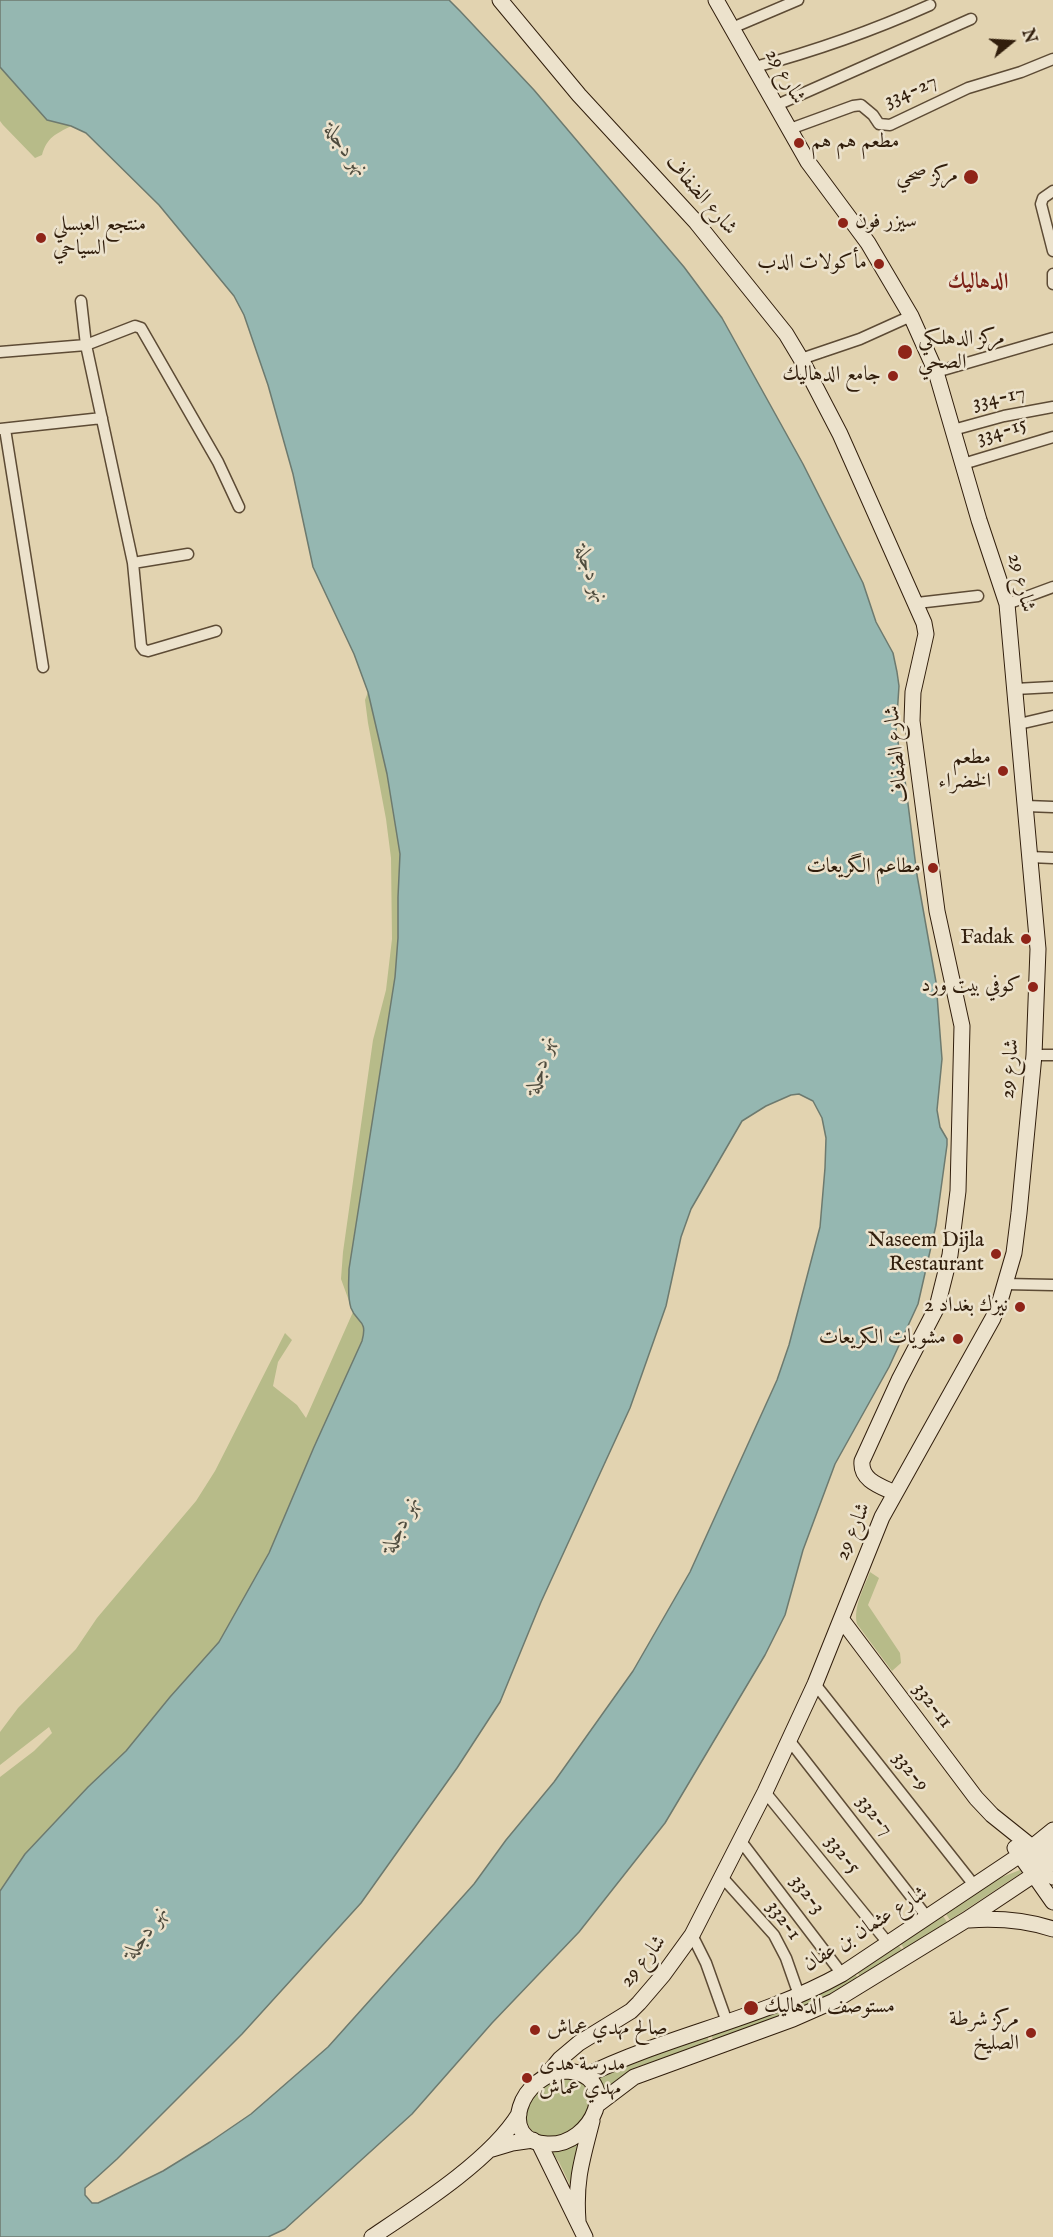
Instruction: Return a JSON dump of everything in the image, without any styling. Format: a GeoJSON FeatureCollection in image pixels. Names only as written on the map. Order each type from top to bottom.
{"type":"FeatureCollection","features":[{"type":"Feature","properties":{"kind":"street","name":"شارع الضفاف"},"geometry":{"type":"LineString","coordinates":[[500,0],[579,95],[696,222],[771,314],[801,359],[844,444],[924,623],[926,634],[913,692],[912,721],[937,910],[962,1026],[958,1179],[950,1255],[937,1307],[899,1380],[862,1461],[861,1468],[864,1475],[895,1493]]}},
{"type":"Feature","properties":{"kind":"street","name":"شارع 29"},"geometry":{"type":"LineString","coordinates":[[546,2076],[560,2059],[579,2043],[631,2011],[663,1975],[692,1935],[765,1792],[815,1684],[875,1532],[993,1318],[1014,1253],[1045,949],[1030,857],[1007,604],[936,372],[910,316],[868,243],[808,162],[716,0]]}},
{"type":"Feature","properties":{"kind":"street"},"geometry":{"type":"LineString","coordinates":[[732,28],[798,0]]}},
{"type":"Feature","properties":{"kind":"street"},"geometry":{"type":"LineString","coordinates":[[755,67],[815,51],[873,30],[930,5]]}},
{"type":"Feature","properties":{"kind":"street"},"geometry":{"type":"LineString","coordinates":[[777,105],[971,20]]}},
{"type":"Feature","properties":{"kind":"street","name":"334-27"},"geometry":{"type":"LineString","coordinates":[[790,129],[861,105],[873,115],[879,124],[890,125],[968,88],[1021,72],[1053,59]]}},
{"type":"Feature","properties":{"kind":"street"},"geometry":{"type":"LineString","coordinates":[[1053,191],[1043,198],[1041,204],[1053,251]]}},
{"type":"Feature","properties":{"kind":"street"},"geometry":{"type":"LineString","coordinates":[[1053,274],[1053,284]]}},
{"type":"Feature","properties":{"kind":"street"},"geometry":{"type":"LineString","coordinates":[[81,301],[86,345],[133,562],[141,645],[144,650],[148,651],[216,631]]}},
{"type":"Feature","properties":{"kind":"street"},"geometry":{"type":"LineString","coordinates":[[801,359],[860,339],[910,316]]}},
{"type":"Feature","properties":{"kind":"street"},"geometry":{"type":"LineString","coordinates":[[0,352],[86,345],[135,326],[141,328],[218,462],[239,507]]}},
{"type":"Feature","properties":{"kind":"street"},"geometry":{"type":"LineString","coordinates":[[936,372],[1053,338]]}},
{"type":"Feature","properties":{"kind":"street","name":"334-17"},"geometry":{"type":"LineString","coordinates":[[953,430],[1004,416],[1053,407]]}},
{"type":"Feature","properties":{"kind":"street"},"geometry":{"type":"LineString","coordinates":[[44,668],[3,429],[102,418]]}},
{"type":"Feature","properties":{"kind":"street","name":"334-15"},"geometry":{"type":"LineString","coordinates":[[963,464],[1053,437]]}},
{"type":"Feature","properties":{"kind":"street"},"geometry":{"type":"LineString","coordinates":[[133,562],[188,554]]}},
{"type":"Feature","properties":{"kind":"street"},"geometry":{"type":"LineString","coordinates":[[1007,604],[1053,587]]}},
{"type":"Feature","properties":{"kind":"street"},"geometry":{"type":"LineString","coordinates":[[917,603],[978,596]]}},
{"type":"Feature","properties":{"kind":"street"},"geometry":{"type":"LineString","coordinates":[[1015,689],[1053,687]]}},
{"type":"Feature","properties":{"kind":"street"},"geometry":{"type":"LineString","coordinates":[[1019,724],[1053,716]]}},
{"type":"Feature","properties":{"kind":"street"},"geometry":{"type":"LineString","coordinates":[[1026,806],[1053,807]]}},
{"type":"Feature","properties":{"kind":"street"},"geometry":{"type":"LineString","coordinates":[[1030,857],[1053,858]]}},
{"type":"Feature","properties":{"kind":"street"},"geometry":{"type":"LineString","coordinates":[[1034,1054],[1053,1055]]}},
{"type":"Feature","properties":{"kind":"street"},"geometry":{"type":"LineString","coordinates":[[1005,1284],[1053,1285]]}},
{"type":"Feature","properties":{"kind":"street","name":"332-11"},"geometry":{"type":"LineString","coordinates":[[842,1620],[962,1781],[1026,1851],[1046,1868],[1053,1902]]}},
{"type":"Feature","properties":{"kind":"street","name":"332-9"},"geometry":{"type":"LineString","coordinates":[[815,1684],[975,1885]]}},
{"type":"Feature","properties":{"kind":"street","name":"332-7"},"geometry":{"type":"LineString","coordinates":[[789,1740],[927,1917]]}},
{"type":"Feature","properties":{"kind":"street","name":"332-5"},"geometry":{"type":"LineString","coordinates":[[765,1792],[888,1943]]}},
{"type":"Feature","properties":{"kind":"street","name":"شارع عثمان بن عفان"},"geometry":{"type":"LineString","coordinates":[[583,2075],[799,1995],[842,1974],[1026,1851],[1053,1830]]}},
{"type":"Feature","properties":{"kind":"street","name":"332-3"},"geometry":{"type":"LineString","coordinates":[[740,1840],[842,1974]]}},
{"type":"Feature","properties":{"kind":"street","name":"شارع عثمان بن عفان"},"geometry":{"type":"LineString","coordinates":[[595,2110],[634,2077],[793,2019],[834,2001],[1046,1868],[1053,1846]]}},
{"type":"Feature","properties":{"kind":"street","name":"332-1"},"geometry":{"type":"LineString","coordinates":[[722,1877],[774,1935],[786,1958],[799,1995]]}},
{"type":"Feature","properties":{"kind":"street"},"geometry":{"type":"LineString","coordinates":[[966,1920],[995,1918],[1024,1921],[1053,1929]]}},
{"type":"Feature","properties":{"kind":"street"},"geometry":{"type":"LineString","coordinates":[[692,1935],[710,1972],[727,2022]]}},
{"type":"Feature","properties":{"kind":"street"},"geometry":{"type":"LineString","coordinates":[[578,2221],[576,2196],[578,2172],[595,2110],[595,2088],[583,2075],[579,2043]]}},
{"type":"Feature","properties":{"kind":"street"},"geometry":{"type":"LineString","coordinates":[[583,2075],[562,2072],[546,2076],[528,2091],[519,2114],[521,2128],[536,2142],[585,2237]]}},
{"type":"Feature","properties":{"kind":"street"},"geometry":{"type":"LineString","coordinates":[[489,2150],[512,2143],[554,2144],[568,2140],[581,2132],[595,2110]]}},
{"type":"Feature","properties":{"kind":"street"},"geometry":{"type":"LineString","coordinates":[[372,2237],[450,2182],[489,2150],[507,2132],[519,2114]]}},
{"type":"Feature","properties":{"kind":"green space"},"geometry":{"type":"Polygon","coordinates":[[[0,39],[243,291],[390,689],[404,908],[377,1310],[256,1606],[0,1907],[0,1777],[34,1751],[52,1733],[49,1727],[0,1765],[0,1732],[18,1708],[76,1649],[97,1618],[196,1501],[215,1471],[285,1333],[292,1340],[278,1362],[273,1386],[297,1405],[306,1418],[353,1312],[341,1279],[343,1252],[373,1040],[386,990],[392,939],[391,858],[368,723],[365,700],[368,692],[354,654],[313,567],[293,474],[268,385],[244,315],[234,296],[159,205],[86,133],[71,126],[53,137],[42,155],[35,158],[3,125],[0,121],[0,39]]]}},
{"type":"Feature","properties":{"kind":"green space"},"geometry":{"type":"Polygon","coordinates":[[[870,1572],[879,1578],[868,1605],[900,1653],[901,1663],[892,1671],[857,1624],[856,1611],[870,1572]]]}},
{"type":"Feature","properties":{"kind":"green space"},"geometry":{"type":"Polygon","coordinates":[[[1020,1870],[1021,1873],[950,1920],[946,1914],[997,1879],[1020,1870]]]}},
{"type":"Feature","properties":{"kind":"green space"},"geometry":{"type":"Polygon","coordinates":[[[943,1916],[947,1922],[905,1950],[901,1944],[943,1916]]]}},
{"type":"Feature","properties":{"kind":"green space"},"geometry":{"type":"Polygon","coordinates":[[[899,1946],[903,1951],[861,1979],[858,1973],[899,1946]]]}},
{"type":"Feature","properties":{"kind":"green space"},"geometry":{"type":"Polygon","coordinates":[[[855,1974],[859,1980],[836,1994],[787,2014],[785,2007],[819,1994],[855,1974]]]}},
{"type":"Feature","properties":{"kind":"green space"},"geometry":{"type":"Polygon","coordinates":[[[781,2009],[783,2015],[713,2040],[711,2034],[781,2009]]]}},
{"type":"Feature","properties":{"kind":"green space"},"geometry":{"type":"Polygon","coordinates":[[[707,2035],[709,2042],[634,2068],[604,2090],[598,2075],[707,2035]]]}},
{"type":"Feature","properties":{"kind":"green space"},"geometry":{"type":"Polygon","coordinates":[[[555,2078],[576,2078],[587,2084],[591,2092],[591,2101],[583,2120],[569,2134],[561,2138],[537,2136],[529,2127],[525,2110],[539,2090],[555,2078]]]}},
{"type":"Feature","properties":{"kind":"green space"},"geometry":{"type":"Polygon","coordinates":[[[585,2130],[574,2159],[570,2185],[549,2148],[585,2130]]]}},
{"type":"Feature","properties":{"kind":"water","name":"نهر دجلة"},"geometry":{"type":"Polygon","coordinates":[[[0,0],[449,0],[534,90],[684,267],[722,318],[803,464],[863,583],[876,622],[893,653],[897,672],[899,686],[896,731],[905,780],[917,875],[936,982],[942,1059],[937,1110],[947,1145],[936,1225],[918,1304],[889,1367],[835,1464],[803,1550],[785,1615],[765,1655],[665,1823],[579,1932],[492,2023],[412,2114],[285,2229],[268,2237],[0,2237],[0,1891],[25,1854],[88,1787],[126,1751],[219,1642],[269,1553],[362,1341],[363,1325],[353,1313],[350,1303],[349,1269],[395,977],[400,854],[387,774],[368,692],[354,654],[313,567],[293,474],[268,385],[244,315],[234,296],[159,205],[86,133],[71,126],[47,120],[0,67],[0,0]],[[799,1094],[791,1095],[766,1106],[742,1121],[691,1209],[681,1237],[666,1306],[630,1408],[541,1602],[500,1702],[457,1768],[361,1903],[242,2034],[85,2188],[85,2195],[92,2203],[98,2203],[163,2171],[210,2142],[251,2114],[328,2047],[474,1884],[506,1840],[554,1782],[633,1671],[690,1572],[777,1380],[789,1345],[820,1227],[826,1138],[822,1118],[813,1101],[799,1094]]]}},
{"type":"Feature","properties":{"kind":"place","name":"مطعم هم هم"},"geometry":{"type":"Point","coordinates":[799,143]}},
{"type":"Feature","properties":{"kind":"place","name":"مركز صحي"},"geometry":{"type":"Point","coordinates":[971,177]}},
{"type":"Feature","properties":{"kind":"place","name":"سيزر فون"},"geometry":{"type":"Point","coordinates":[843,223]}},
{"type":"Feature","properties":{"kind":"place","name":"منتجع العبسلي السياحي"},"geometry":{"type":"Point","coordinates":[41,238]}},
{"type":"Feature","properties":{"kind":"place","name":"مأكولات الدب"},"geometry":{"type":"Point","coordinates":[879,264]}},
{"type":"Feature","properties":{"kind":"place","name":"مركز الدهلكي الصحي"},"geometry":{"type":"Point","coordinates":[905,352]}},
{"type":"Feature","properties":{"kind":"place","name":"جامع الدهاليك"},"geometry":{"type":"Point","coordinates":[893,376]}},
{"type":"Feature","properties":{"kind":"place","name":"مطعم الخضراء"},"geometry":{"type":"Point","coordinates":[1003,771]}},
{"type":"Feature","properties":{"kind":"place","name":"مطاعم الگريعات"},"geometry":{"type":"Point","coordinates":[933,868]}},
{"type":"Feature","properties":{"kind":"place","name":"Fadak"},"geometry":{"type":"Point","coordinates":[1026,939]}},
{"type":"Feature","properties":{"kind":"place","name":"كوفي بيت ورد"},"geometry":{"type":"Point","coordinates":[1033,987]}},
{"type":"Feature","properties":{"kind":"place","name":"Naseem Dijla Restaurant"},"geometry":{"type":"Point","coordinates":[996,1254]}},
{"type":"Feature","properties":{"kind":"place","name":"نيزك بغداد 2"},"geometry":{"type":"Point","coordinates":[1020,1307]}},
{"type":"Feature","properties":{"kind":"place","name":"مشويات الكريعات"},"geometry":{"type":"Point","coordinates":[958,1339]}},
{"type":"Feature","properties":{"kind":"place","name":"مستوصف الدهاليك"},"geometry":{"type":"Point","coordinates":[751,2008]}},
{"type":"Feature","properties":{"kind":"place","name":"صالح مهدي عماش"},"geometry":{"type":"Point","coordinates":[535,2030]}},
{"type":"Feature","properties":{"kind":"place","name":"مركز شرطة الصليخ"},"geometry":{"type":"Point","coordinates":[1031,2033]}},
{"type":"Feature","properties":{"kind":"place","name":"مدرسة هدى مهدي عماش"},"geometry":{"type":"Point","coordinates":[527,2078]}},
{"type":"Feature","properties":{"kind":"district","name":"الدهاليك"},"geometry":{"type":"Point","coordinates":[978,283]}}]}
